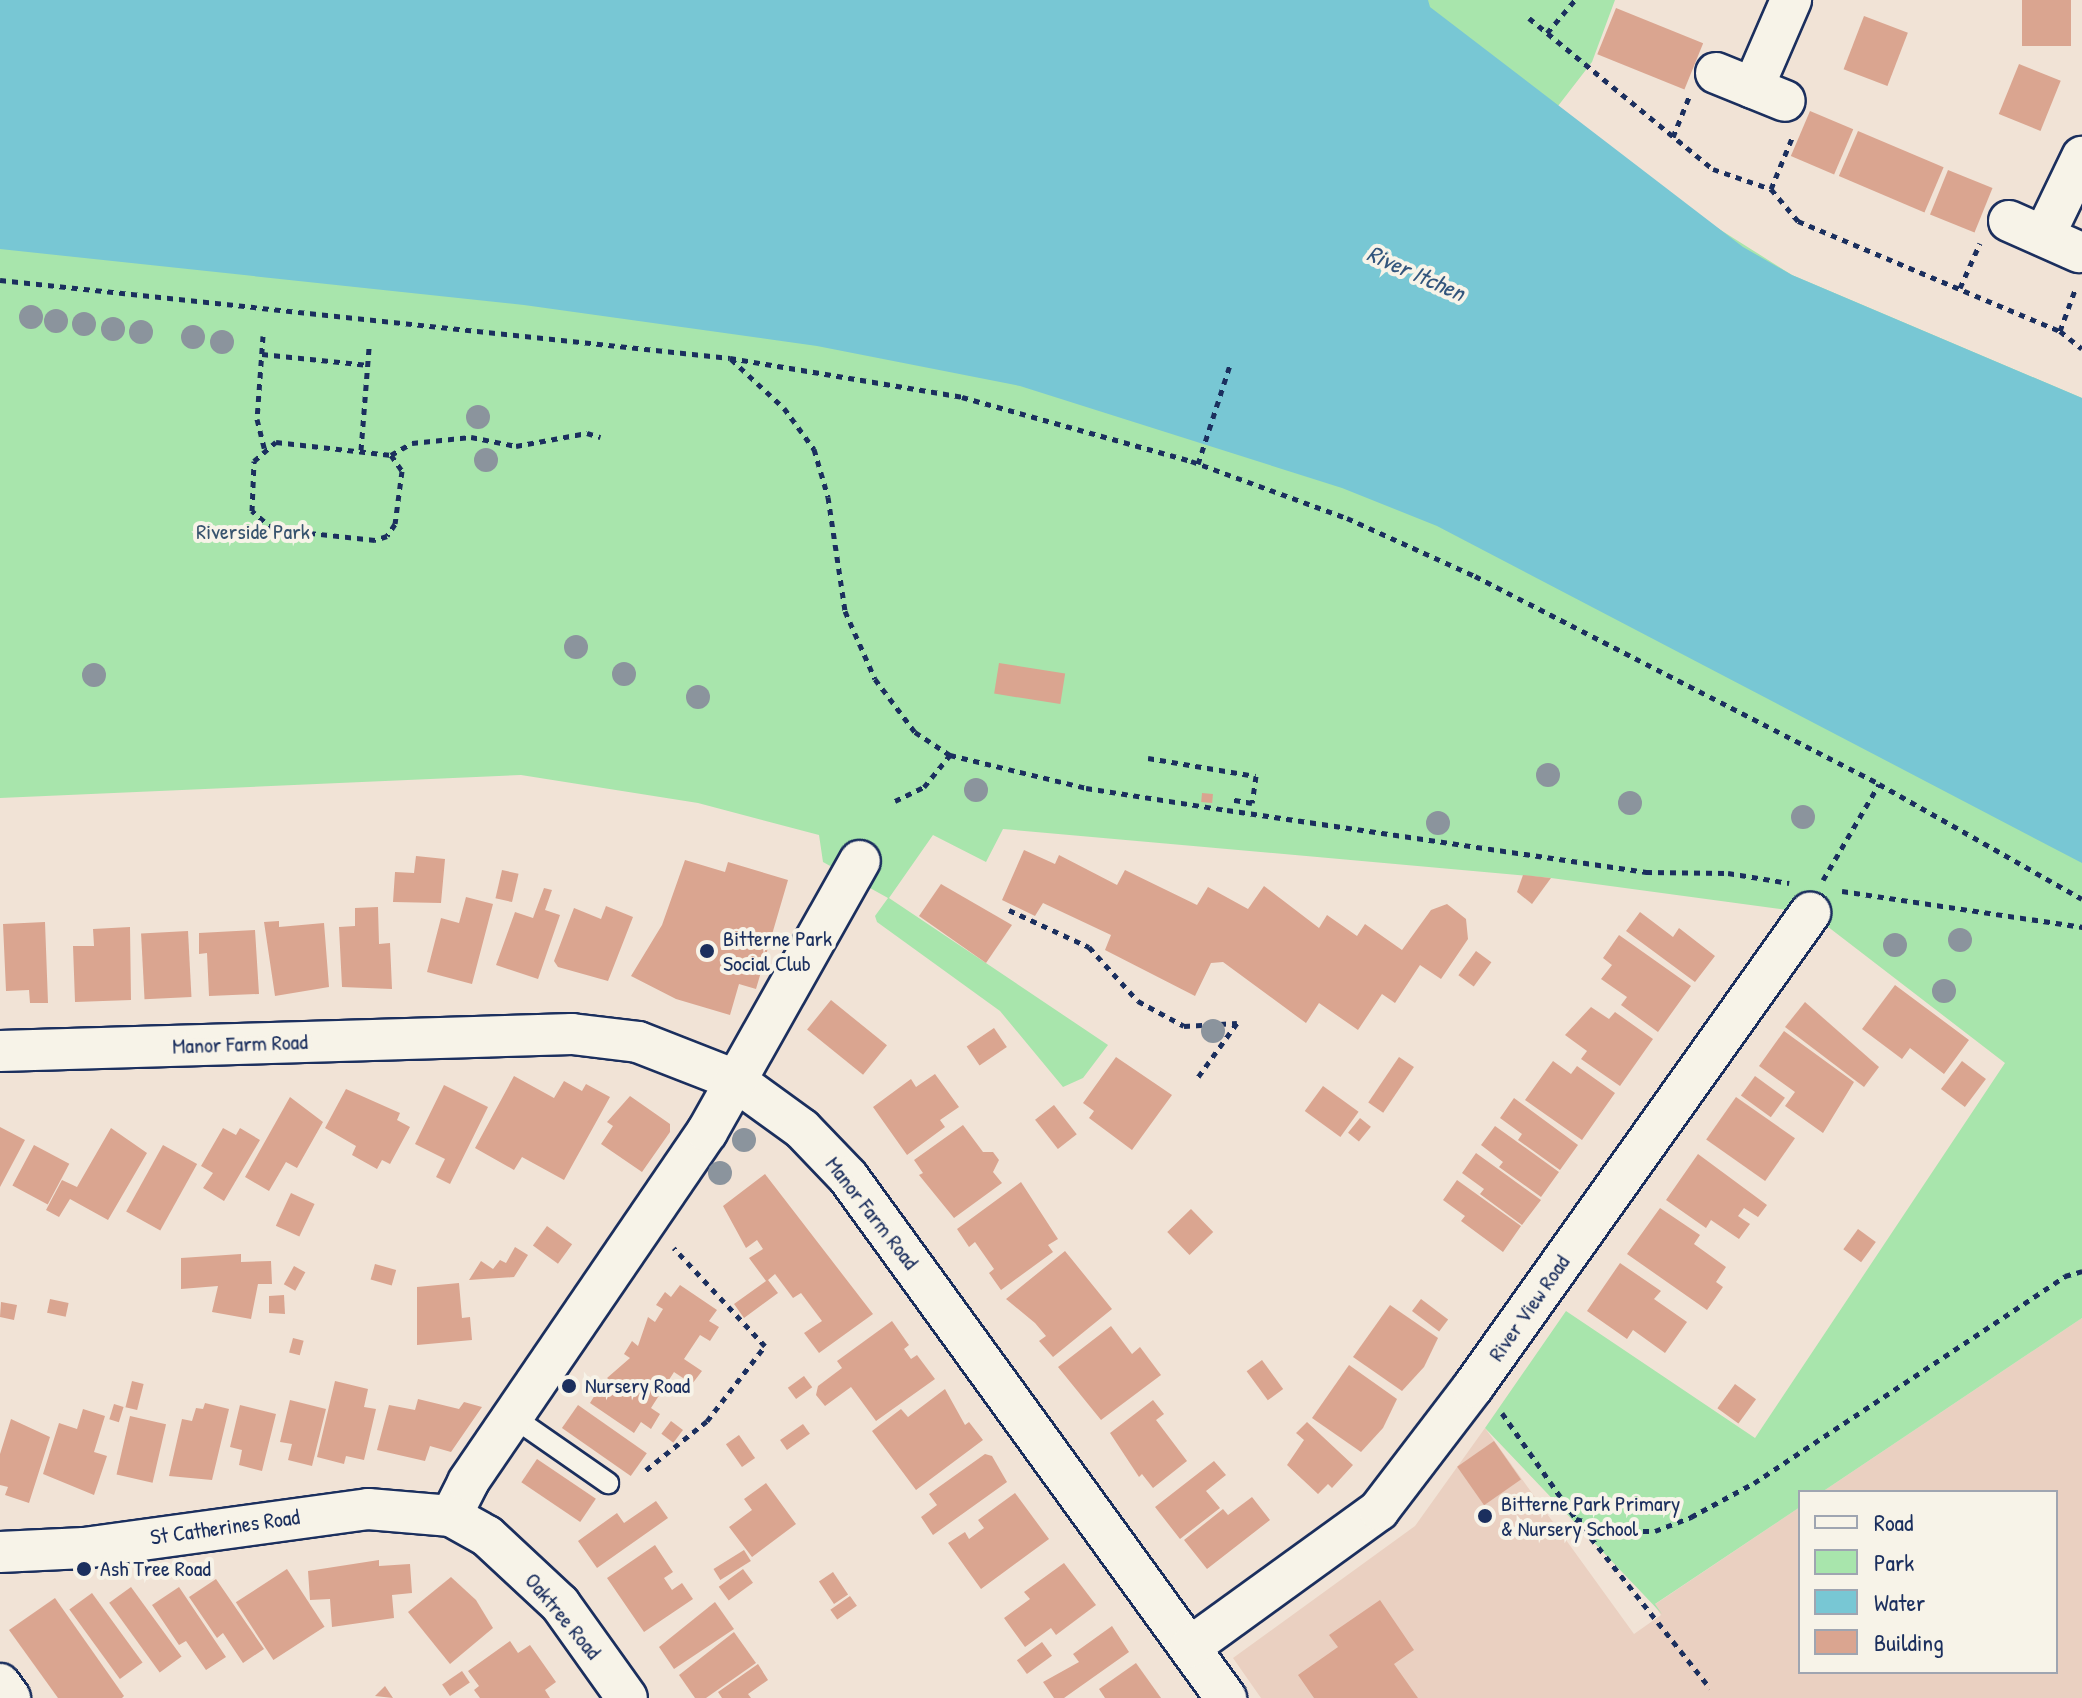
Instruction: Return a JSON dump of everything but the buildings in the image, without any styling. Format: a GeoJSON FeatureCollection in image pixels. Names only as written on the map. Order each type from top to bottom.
{"type":"FeatureCollection","features":[{"type":"Feature","properties":{"kind":"street"},"geometry":{"type":"LineString","coordinates":[[1716,73],[1769,95],[1791,0]]}},
{"type":"Feature","properties":{"kind":"street"},"geometry":{"type":"LineString","coordinates":[[2054,245],[2082,157]]}},
{"type":"Feature","properties":{"kind":"street"},"geometry":{"type":"LineString","coordinates":[[451,1516],[513,1417],[707,1132],[733,1079],[860,861]]}},
{"type":"Feature","properties":{"kind":"street","name":"River View Road"},"geometry":{"type":"LineString","coordinates":[[1190,1647],[1379,1510],[1478,1379],[1814,900]]}},
{"type":"Feature","properties":{"kind":"street","name":"Manor Farm Road"},"geometry":{"type":"LineString","coordinates":[[0,1051],[572,1034],[638,1042],[733,1079],[802,1129],[848,1177],[1226,1698]]}},
{"type":"Feature","properties":{"kind":"street","name":"St Catherines Road"},"geometry":{"type":"LineString","coordinates":[[0,1552],[84,1548],[368,1509],[451,1516]]}},
{"type":"Feature","properties":{"kind":"street","name":"Oaktree Road"},"geometry":{"type":"LineString","coordinates":[[451,1516],[487,1536],[550,1594],[627,1698]]}},
{"type":"Feature","properties":{"kind":"street"},"geometry":{"type":"LineString","coordinates":[[0,1684],[10,1698]]}},
{"type":"Feature","properties":{"kind":"lane"},"geometry":{"type":"LineString","coordinates":[[513,1417],[608,1483]]}},
{"type":"Feature","properties":{"kind":"path"},"geometry":{"type":"LineString","coordinates":[[1546,33],[1575,0]]}},
{"type":"Feature","properties":{"kind":"path"},"geometry":{"type":"LineString","coordinates":[[1529,18],[1713,169],[1771,189],[1798,221],[2060,331],[2082,349]]}},
{"type":"Feature","properties":{"kind":"path"},"geometry":{"type":"LineString","coordinates":[[2054,245],[2060,331]]}},
{"type":"Feature","properties":{"kind":"path"},"geometry":{"type":"LineString","coordinates":[[0,280],[730,358],[962,397],[1198,464],[1347,518],[1475,576],[1879,784],[2082,899]]}},
{"type":"Feature","properties":{"kind":"path"},"geometry":{"type":"LineString","coordinates":[[263,336],[257,419],[264,448]]}},
{"type":"Feature","properties":{"kind":"path"},"geometry":{"type":"LineString","coordinates":[[361,450],[369,348]]}},
{"type":"Feature","properties":{"kind":"path"},"geometry":{"type":"LineString","coordinates":[[262,354],[368,365]]}},
{"type":"Feature","properties":{"kind":"path"},"geometry":{"type":"LineString","coordinates":[[730,358],[784,408],[814,449],[828,497],[845,611],[869,668],[915,732],[950,755],[1086,788],[1227,810],[1646,872],[1728,873],[1814,900],[2082,927]]}},
{"type":"Feature","properties":{"kind":"path"},"geometry":{"type":"LineString","coordinates":[[1198,464],[1230,365]]}},
{"type":"Feature","properties":{"kind":"path"},"geometry":{"type":"LineString","coordinates":[[391,455],[402,471],[401,496],[395,524],[375,540],[273,529],[260,523],[252,511],[254,461],[264,448],[276,442],[391,455],[428,442],[471,437],[516,446],[587,433],[600,437]]}},
{"type":"Feature","properties":{"kind":"path"},"geometry":{"type":"LineString","coordinates":[[895,801],[924,787],[950,755]]}},
{"type":"Feature","properties":{"kind":"path"},"geometry":{"type":"LineString","coordinates":[[1148,758],[1256,776],[1252,803],[1230,797],[1227,810]]}},
{"type":"Feature","properties":{"kind":"path"},"geometry":{"type":"LineString","coordinates":[[1814,900],[1879,784]]}},
{"type":"Feature","properties":{"kind":"path"},"geometry":{"type":"LineString","coordinates":[[1009,910],[1089,947],[1138,1001],[1184,1026],[1237,1023],[1198,1077]]}},
{"type":"Feature","properties":{"kind":"path"},"geometry":{"type":"LineString","coordinates":[[644,1226],[670,1244],[765,1346],[707,1421],[646,1470]]}},
{"type":"Feature","properties":{"kind":"path"},"geometry":{"type":"LineString","coordinates":[[1576,1519],[1619,1531],[1655,1531],[1691,1517],[1754,1483],[2065,1276],[2082,1271]]}},
{"type":"Feature","properties":{"kind":"path"},"geometry":{"type":"LineString","coordinates":[[1478,1379],[1576,1519],[1710,1688]]}},
{"type":"Feature","properties":{"kind":"shaded area","name":"Bitterne Park Primary & Nursery School"},"geometry":{"type":"Polygon","coordinates":[[[2082,1318],[2082,1698],[1261,1698],[1233,1658],[1415,1526],[1485,1428],[1634,1634],[1661,1615],[1654,1605],[1798,1508],[1798,1674],[2058,1674],[2058,1490],[1825,1490],[2082,1318]]]}},
{"type":"Feature","properties":{"kind":"green space","name":"Riverside Park"},"geometry":{"type":"Polygon","coordinates":[[[0,0],[1615,0],[1592,62],[1558,106],[1700,217],[1792,275],[2082,398],[2082,1318],[1825,1490],[1798,1490],[1798,1508],[1655,1604],[1662,1614],[1485,1428],[1566,1311],[1755,1438],[2005,1063],[1810,913],[1551,878],[1003,829],[986,862],[933,835],[889,898],[1108,1045],[1083,1078],[1063,1087],[1000,1011],[877,922],[875,916],[888,898],[823,862],[819,835],[698,803],[521,775],[0,798],[0,0]]]}},
{"type":"Feature","properties":{"kind":"water","name":"River Itchen"},"geometry":{"type":"Polygon","coordinates":[[[0,0],[1428,0],[1430,7],[1743,247],[1792,275],[2082,398],[2082,863],[1437,526],[1342,488],[1020,386],[817,346],[524,305],[0,249],[0,0]]]}},
{"type":"Feature","properties":{"kind":"place","name":"Bitterne Park Social Club"},"geometry":{"type":"Point","coordinates":[707,951]}},
{"type":"Feature","properties":{"kind":"place","name":"Nursery Road"},"geometry":{"type":"Point","coordinates":[569,1386]}},
{"type":"Feature","properties":{"kind":"place","name":"Bitterne Park Primary & Nursery School"},"geometry":{"type":"Point","coordinates":[1485,1516]}},
{"type":"Feature","properties":{"kind":"place","name":"Ash Tree Road"},"geometry":{"type":"Point","coordinates":[84,1569]}}]}
